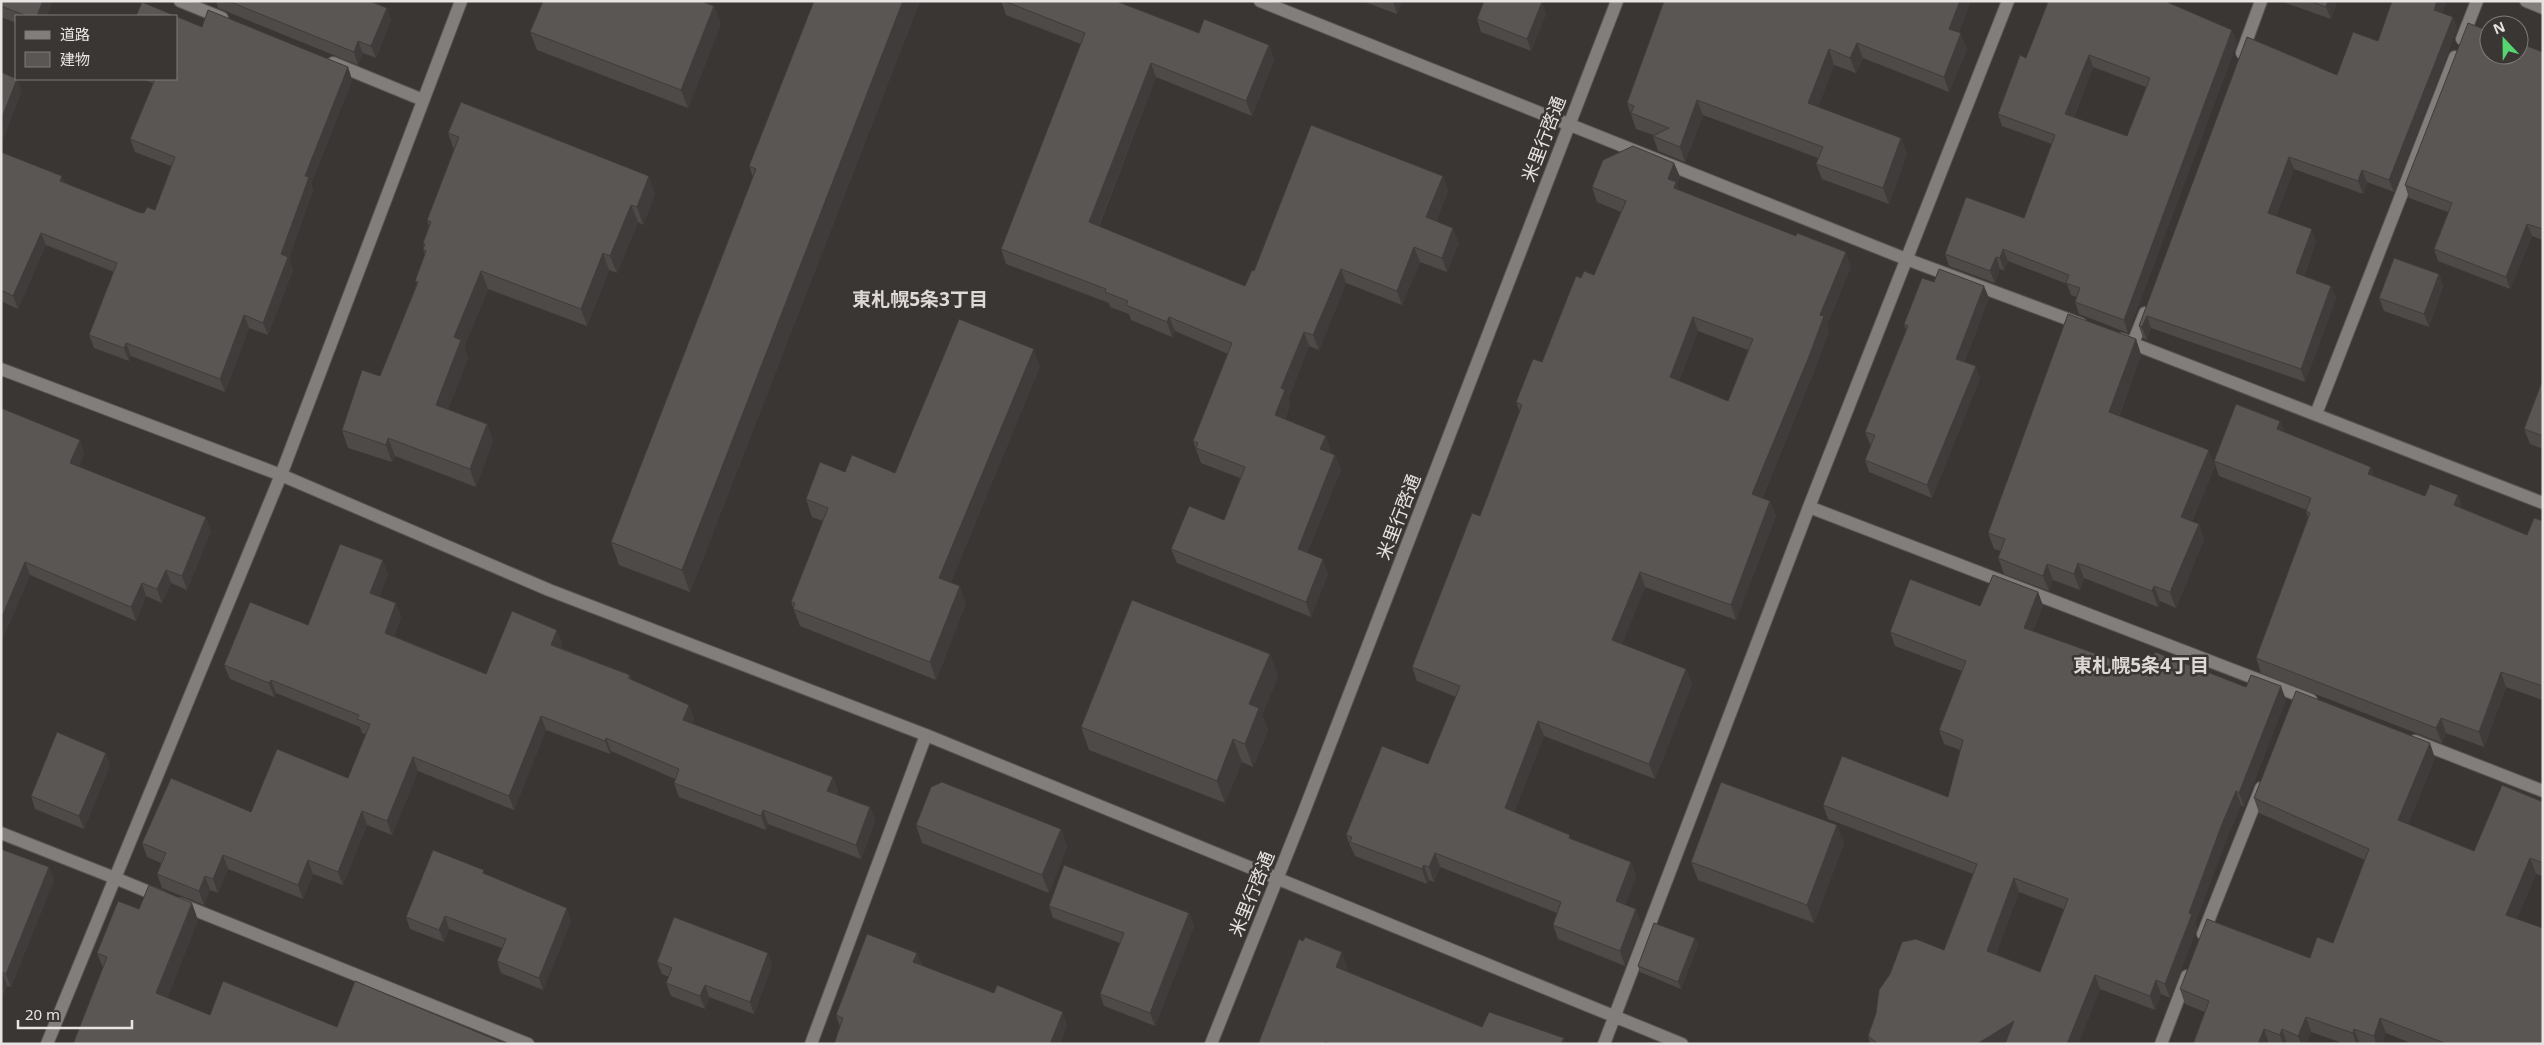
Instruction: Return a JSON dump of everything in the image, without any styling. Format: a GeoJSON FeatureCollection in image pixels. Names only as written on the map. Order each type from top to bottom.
{"type":"FeatureCollection","features":[{"type":"Feature","properties":{"kind":"street"},"geometry":{"type":"LineString","coordinates":[[180,1],[234,23]]}},
{"type":"Feature","properties":{"kind":"street"},"geometry":{"type":"LineString","coordinates":[[48,1044],[280,475],[461,1]]}},
{"type":"Feature","properties":{"kind":"street"},"geometry":{"type":"LineString","coordinates":[[1260,1],[1906,259],[2102,331],[2543,503]]}},
{"type":"Feature","properties":{"kind":"street","name":"米里行啓通"},"geometry":{"type":"LineString","coordinates":[[1211,1044],[1278,879],[1617,1]]}},
{"type":"Feature","properties":{"kind":"street"},"geometry":{"type":"LineString","coordinates":[[1604,1044],[1809,507],[2008,1]]}},
{"type":"Feature","properties":{"kind":"street"},"geometry":{"type":"LineString","coordinates":[[2237,66],[2261,1]]}},
{"type":"Feature","properties":{"kind":"street"},"geometry":{"type":"LineString","coordinates":[[2316,414],[2477,1]]}},
{"type":"Feature","properties":{"kind":"street"},"geometry":{"type":"LineString","coordinates":[[2526,1],[2543,8]]}},
{"type":"Feature","properties":{"kind":"street"},"geometry":{"type":"LineString","coordinates":[[324,60],[423,100]]}},
{"type":"Feature","properties":{"kind":"street"},"geometry":{"type":"LineString","coordinates":[[2133,343],[2151,297]]}},
{"type":"Feature","properties":{"kind":"street"},"geometry":{"type":"LineString","coordinates":[[1,369],[280,475],[549,590],[926,735],[1682,1044]]}},
{"type":"Feature","properties":{"kind":"street"},"geometry":{"type":"LineString","coordinates":[[1809,507],[2295,699],[2324,705]]}},
{"type":"Feature","properties":{"kind":"street"},"geometry":{"type":"LineString","coordinates":[[811,1044],[926,735]]}},
{"type":"Feature","properties":{"kind":"street"},"geometry":{"type":"LineString","coordinates":[[2406,737],[2543,791]]}},
{"type":"Feature","properties":{"kind":"street"},"geometry":{"type":"LineString","coordinates":[[2200,943],[2265,777]]}},
{"type":"Feature","properties":{"kind":"street"},"geometry":{"type":"LineString","coordinates":[[1,833],[528,1044]]}},
{"type":"Feature","properties":{"kind":"street"},"geometry":{"type":"LineString","coordinates":[[2160,1044],[2193,961]]}},
{"type":"Feature","properties":{"kind":"building"},"geometry":{"type":"Polygon","coordinates":[[[1,1],[43,1],[37,15],[24,15],[1,6],[1,1]]]}},
{"type":"Feature","properties":{"kind":"building"},"geometry":{"type":"Polygon","coordinates":[[[228,1],[370,1],[387,8],[371,46],[358,41],[354,52],[228,1]]]}},
{"type":"Feature","properties":{"kind":"building"},"geometry":{"type":"Polygon","coordinates":[[[543,1],[701,1],[714,6],[681,90],[530,32],[543,1]]]}},
{"type":"Feature","properties":{"kind":"building"},"geometry":{"type":"Polygon","coordinates":[[[814,1],[903,1],[682,570],[611,542],[756,169],[749,166],[814,1]]]}},
{"type":"Feature","properties":{"kind":"building"},"geometry":{"type":"Polygon","coordinates":[[[1004,1],[1116,1],[1199,33],[1204,19],[1269,45],[1246,101],[1151,63],[1089,222],[1245,286],[1252,270],[1254,271],[1311,125],[1443,176],[1426,217],[1453,228],[1442,258],[1414,247],[1397,291],[1341,269],[1313,335],[1304,332],[1281,388],[1285,390],[1275,415],[1326,436],[1320,449],[1335,455],[1298,549],[1323,559],[1306,602],[1171,549],[1189,506],[1224,520],[1245,467],[1196,448],[1198,443],[1193,441],[1232,343],[1169,317],[1167,322],[1126,305],[1128,301],[1105,292],[1106,289],[1001,249],[1085,33],[1004,1]]]}},
{"type":"Feature","properties":{"kind":"building"},"geometry":{"type":"Polygon","coordinates":[[[1484,1],[1542,2],[1527,39],[1477,19],[1484,1]]]}},
{"type":"Feature","properties":{"kind":"building"},"geometry":{"type":"Polygon","coordinates":[[[1664,1],[1960,1],[1949,29],[1961,33],[1944,77],[1857,43],[1850,58],[1829,49],[1808,103],[1901,138],[1883,188],[1816,164],[1823,147],[1697,100],[1680,147],[1653,136],[1669,128],[1631,113],[1634,106],[1627,103],[1664,1]]]}},
{"type":"Feature","properties":{"kind":"building"},"geometry":{"type":"Polygon","coordinates":[[[2046,1],[2165,1],[2232,30],[2124,320],[2075,302],[2080,288],[2066,283],[2069,275],[2003,249],[2000,258],[1996,257],[1990,271],[1945,254],[1966,197],[2024,218],[2055,135],[1998,114],[2020,55],[2026,58],[2048,2],[2046,1]],[[2089,55],[2065,114],[2127,136],[2150,78],[2089,55]]]}},
{"type":"Feature","properties":{"kind":"building"},"geometry":{"type":"Polygon","coordinates":[[[2310,1],[2328,1],[2326,7],[2310,1]]]}},
{"type":"Feature","properties":{"kind":"building"},"geometry":{"type":"Polygon","coordinates":[[[2392,1],[2437,1],[2434,10],[2453,17],[2389,180],[2362,170],[2358,181],[2289,157],[2268,213],[2312,229],[2296,273],[2331,286],[2301,369],[2147,316],[2142,327],[2139,326],[2247,37],[2337,75],[2353,32],[2378,41],[2392,1]]]}},
{"type":"Feature","properties":{"kind":"building"},"geometry":{"type":"Polygon","coordinates":[[[142,2],[174,15],[136,15],[142,2]]]}},
{"type":"Feature","properties":{"kind":"building"},"geometry":{"type":"Polygon","coordinates":[[[208,10],[348,67],[305,176],[309,177],[281,254],[288,257],[263,323],[244,315],[220,379],[126,343],[124,348],[89,335],[117,263],[41,233],[13,296],[1,290],[1,152],[62,176],[60,181],[144,213],[147,207],[155,210],[175,157],[130,139],[155,80],[178,80],[178,17],[202,27],[208,10]]]}},
{"type":"Feature","properties":{"kind":"building"},"geometry":{"type":"Polygon","coordinates":[[[2468,23],[2479,27],[2479,65],[2529,65],[2529,47],[2543,52],[2543,229],[2527,224],[2506,277],[2434,249],[2452,203],[2405,185],[2468,23]]]}},
{"type":"Feature","properties":{"kind":"building"},"geometry":{"type":"Polygon","coordinates":[[[1,72],[17,80],[1,120],[1,72]]]}},
{"type":"Feature","properties":{"kind":"building"},"geometry":{"type":"Polygon","coordinates":[[[461,102],[649,176],[637,207],[631,205],[610,256],[603,253],[581,309],[481,271],[454,337],[461,340],[436,405],[487,424],[470,469],[388,438],[386,445],[342,430],[362,370],[380,376],[418,282],[415,281],[426,251],[423,249],[425,244],[423,243],[431,222],[427,220],[459,137],[448,133],[461,102]]]}},
{"type":"Feature","properties":{"kind":"building"},"geometry":{"type":"Polygon","coordinates":[[[1633,146],[1674,163],[1668,179],[1676,182],[1674,188],[1796,236],[1797,233],[1846,252],[1820,315],[1824,316],[1808,359],[1752,494],[1770,501],[1731,605],[1640,572],[1612,640],[1686,669],[1649,764],[1538,721],[1505,808],[1570,835],[1569,838],[1631,862],[1616,901],[1636,909],[1620,951],[1553,925],[1561,902],[1435,853],[1429,867],[1424,865],[1422,869],[1350,842],[1352,837],[1346,835],[1382,746],[1428,764],[1460,686],[1412,667],[1472,513],[1480,516],[1522,405],[1516,402],[1533,359],[1542,362],[1576,276],[1581,278],[1584,271],[1594,275],[1626,201],[1592,187],[1603,160],[1633,146]],[[1693,317],[1670,377],[1728,401],[1753,339],[1693,317]]]}},
{"type":"Feature","properties":{"kind":"building"},"geometry":{"type":"Polygon","coordinates":[[[2394,258],[2439,274],[2424,314],[2379,298],[2394,258]]]}},
{"type":"Feature","properties":{"kind":"building"},"geometry":{"type":"Polygon","coordinates":[[[1939,269],[1984,286],[1956,359],[1976,366],[1927,485],[1865,460],[1875,435],[1865,432],[1908,326],[1904,324],[1922,278],[1934,282],[1939,269]]]}},
{"type":"Feature","properties":{"kind":"building"},"geometry":{"type":"Polygon","coordinates":[[[2068,314],[2136,339],[2109,412],[2209,450],[2181,517],[2199,524],[2170,592],[2154,586],[2152,591],[2078,563],[2074,574],[2047,564],[2043,576],[1998,558],[2005,539],[1988,533],[2068,314]]]}},
{"type":"Feature","properties":{"kind":"building"},"geometry":{"type":"Polygon","coordinates":[[[959,319],[1034,349],[939,578],[960,586],[930,662],[793,609],[795,603],[791,602],[828,508],[806,499],[820,462],[845,472],[852,455],[895,473],[959,319]]]}},
{"type":"Feature","properties":{"kind":"building"},"geometry":{"type":"Polygon","coordinates":[[[2543,379],[2543,436],[2524,429],[2543,379]]]}},
{"type":"Feature","properties":{"kind":"building"},"geometry":{"type":"Polygon","coordinates":[[[2236,404],[2280,421],[2277,429],[2371,467],[2368,474],[2425,496],[2430,484],[2458,495],[2454,505],[2527,535],[2534,518],[2543,521],[2543,686],[2501,672],[2479,732],[2441,718],[2436,728],[2256,658],[2310,513],[2306,511],[2311,498],[2214,461],[2236,404]]]}},
{"type":"Feature","properties":{"kind":"building"},"geometry":{"type":"Polygon","coordinates":[[[1,408],[80,440],[70,463],[206,517],[182,576],[166,570],[157,589],[142,583],[131,607],[25,562],[1,619],[1,408]]]}},
{"type":"Feature","properties":{"kind":"building"},"geometry":{"type":"Polygon","coordinates":[[[340,544],[383,560],[370,593],[396,603],[385,633],[486,674],[512,611],[557,630],[551,645],[630,675],[628,678],[689,705],[683,720],[833,777],[827,791],[870,807],[856,845],[763,810],[761,816],[674,783],[679,769],[606,738],[605,741],[541,716],[509,796],[413,757],[387,821],[362,811],[338,872],[308,860],[298,885],[223,855],[213,879],[205,876],[199,891],[157,874],[166,853],[142,843],[171,778],[251,812],[277,749],[348,778],[370,724],[357,719],[359,715],[271,680],[269,683],[224,665],[250,602],[308,625],[340,544]]]}},
{"type":"Feature","properties":{"kind":"building"},"geometry":{"type":"Polygon","coordinates":[[[1993,575],[2038,592],[2024,628],[2147,672],[2155,652],[2246,687],[2251,675],[2281,686],[2239,793],[2236,791],[2222,824],[2189,913],[2192,914],[2165,984],[2156,980],[2150,996],[2095,975],[2067,1044],[2005,1044],[2014,1021],[1977,1044],[1878,1044],[1868,1036],[1876,1013],[1879,990],[1890,974],[1902,942],[1916,939],[1944,950],[1977,864],[1823,805],[1842,756],[1948,797],[1963,740],[1939,730],[1966,661],[1890,632],[1910,579],[1980,606],[1993,575]],[[2014,878],[1987,951],[2040,972],[2068,899],[2014,878]]]}},
{"type":"Feature","properties":{"kind":"building"},"geometry":{"type":"Polygon","coordinates":[[[1132,600],[1270,654],[1249,704],[1259,708],[1245,744],[1233,739],[1217,781],[1081,727],[1132,600]]]}},
{"type":"Feature","properties":{"kind":"building"},"geometry":{"type":"Polygon","coordinates":[[[2296,691],[2430,743],[2398,820],[2474,851],[2502,785],[2543,802],[2543,863],[2530,858],[2506,915],[2543,928],[2543,1044],[2447,1044],[2380,1018],[2374,1036],[2354,1029],[2353,1033],[2306,1017],[2298,1036],[2282,1029],[2280,1035],[2264,1029],[2258,1044],[2193,1044],[2209,1001],[2180,989],[2207,919],[2310,958],[2317,937],[2333,943],[2369,849],[2254,798],[2296,691]]]}},
{"type":"Feature","properties":{"kind":"building"},"geometry":{"type":"Polygon","coordinates":[[[57,732],[106,753],[79,816],[31,796],[57,732]]]}},
{"type":"Feature","properties":{"kind":"building"},"geometry":{"type":"Polygon","coordinates":[[[942,782],[1061,829],[1042,875],[916,825],[931,787],[942,782]]]}},
{"type":"Feature","properties":{"kind":"building"},"geometry":{"type":"Polygon","coordinates":[[[1721,782],[1837,825],[1807,905],[1691,862],[1721,782]]]}},
{"type":"Feature","properties":{"kind":"building"},"geometry":{"type":"Polygon","coordinates":[[[1,849],[49,867],[6,974],[2,972],[1,974],[1,849]]]}},
{"type":"Feature","properties":{"kind":"building"},"geometry":{"type":"Polygon","coordinates":[[[433,850],[484,870],[483,873],[567,908],[539,978],[497,961],[506,939],[445,916],[439,930],[406,917],[433,850]]]}},
{"type":"Feature","properties":{"kind":"building"},"geometry":{"type":"Polygon","coordinates":[[[1064,865],[1189,913],[1150,1013],[1100,994],[1124,933],[1049,906],[1064,865]]]}},
{"type":"Feature","properties":{"kind":"building"},"geometry":{"type":"Polygon","coordinates":[[[149,885],[192,903],[156,993],[210,1015],[223,981],[337,1027],[355,981],[506,1044],[73,1044],[107,957],[97,953],[118,901],[139,909],[149,885]]]}},
{"type":"Feature","properties":{"kind":"building"},"geometry":{"type":"Polygon","coordinates":[[[674,917],[768,953],[750,1002],[705,985],[700,996],[666,983],[672,968],[657,962],[674,917]]]}},
{"type":"Feature","properties":{"kind":"building"},"geometry":{"type":"Polygon","coordinates":[[[1654,923],[1695,938],[1678,982],[1638,966],[1654,923]]]}},
{"type":"Feature","properties":{"kind":"building"},"geometry":{"type":"Polygon","coordinates":[[[867,934],[917,953],[913,962],[994,993],[997,985],[1063,1012],[1050,1044],[834,1044],[843,1018],[836,1015],[867,934]]]}},
{"type":"Feature","properties":{"kind":"building"},"geometry":{"type":"Polygon","coordinates":[[[1305,937],[1342,952],[1336,967],[1482,1027],[1489,1012],[1564,1038],[1561,1044],[1329,1044],[1325,1042],[1324,1044],[1258,1044],[1299,939],[1303,941],[1305,937]]]}},
{"type":"Feature","properties":{"kind":"district","name":"東札幌5条3丁目"},"geometry":{"type":"Point","coordinates":[920,299]}},
{"type":"Feature","properties":{"kind":"district","name":"東札幌5条4丁目"},"geometry":{"type":"Point","coordinates":[2141,665]}}]}
